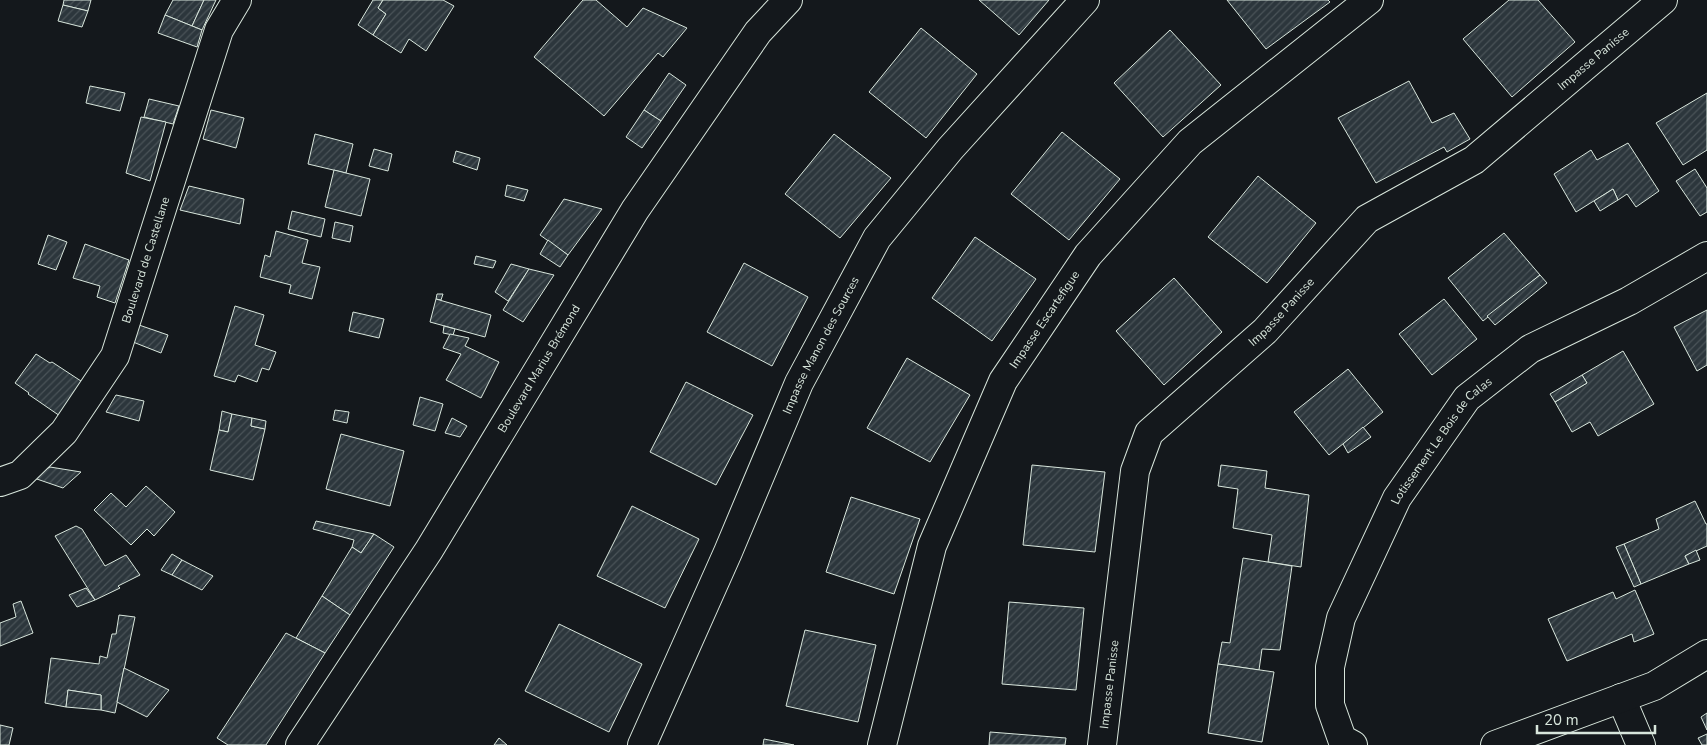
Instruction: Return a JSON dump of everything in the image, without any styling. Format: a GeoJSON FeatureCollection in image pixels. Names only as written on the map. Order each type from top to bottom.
{"type":"FeatureCollection","features":[{"type":"Feature","properties":{"kind":"street","name":"Boulevard de Castellane"},"geometry":{"type":"LineString","coordinates":[[0,482],[20,475],[64,432],[115,356],[219,30],[237,0]]}},
{"type":"Feature","properties":{"kind":"street","name":"Boulevard Marius Brémond"},"geometry":{"type":"LineString","coordinates":[[300,745],[429,550],[635,210],[758,32],[788,0]]}},
{"type":"Feature","properties":{"kind":"street","name":"Impasse Manon des Sources"},"geometry":{"type":"LineString","coordinates":[[642,745],[728,552],[798,383],[877,238],[950,149],[1085,0]]}},
{"type":"Feature","properties":{"kind":"street","name":"Impasse Escartefigue"},"geometry":{"type":"LineString","coordinates":[[882,745],[932,546],[1003,381],[1088,255],[1190,142],[1369,0]]}},
{"type":"Feature","properties":{"kind":"street","name":"Impasse Panisse"},"geometry":{"type":"LineString","coordinates":[[1102,745],[1136,471],[1148,434],[1265,332],[1368,218],[1474,160],[1663,0]]}},
{"type":"Feature","properties":{"kind":"street","name":"Lotissement Le Bois de Calas"},"geometry":{"type":"LineString","coordinates":[[1344,743],[1330,705],[1330,667],[1341,618],[1397,498],[1467,398],[1530,348],[1629,301],[1707,256]]}},
{"type":"Feature","properties":{"kind":"street"},"geometry":{"type":"LineString","coordinates":[[1495,745],[1654,686],[1707,654]]}},
{"type":"Feature","properties":{"kind":"street"},"geometry":{"type":"LineString","coordinates":[[1621,698],[1641,745]]}},
{"type":"Feature","properties":{"kind":"building"},"geometry":{"type":"Polygon","coordinates":[[[64,0],[91,0],[88,11],[63,5],[64,0]]]}},
{"type":"Feature","properties":{"kind":"building"},"geometry":{"type":"Polygon","coordinates":[[[173,0],[204,0],[192,26],[165,15],[173,0]]]}},
{"type":"Feature","properties":{"kind":"building"},"geometry":{"type":"Polygon","coordinates":[[[204,0],[216,0],[202,30],[192,26],[204,0]]]}},
{"type":"Feature","properties":{"kind":"building"},"geometry":{"type":"Polygon","coordinates":[[[373,0],[383,0],[378,8],[386,14],[373,35],[358,25],[373,0]]]}},
{"type":"Feature","properties":{"kind":"building"},"geometry":{"type":"Polygon","coordinates":[[[383,0],[443,0],[454,6],[426,51],[409,39],[401,53],[373,35],[386,14],[378,8],[383,0]]]}},
{"type":"Feature","properties":{"kind":"building"},"geometry":{"type":"Polygon","coordinates":[[[583,0],[596,0],[627,27],[643,8],[687,28],[663,57],[658,53],[604,116],[534,57],[583,0]]]}},
{"type":"Feature","properties":{"kind":"building"},"geometry":{"type":"Polygon","coordinates":[[[979,0],[1049,0],[1019,35],[979,0]]]}},
{"type":"Feature","properties":{"kind":"building"},"geometry":{"type":"Polygon","coordinates":[[[1227,0],[1328,0],[1330,2],[1266,49],[1227,0]]]}},
{"type":"Feature","properties":{"kind":"building"},"geometry":{"type":"Polygon","coordinates":[[[1509,0],[1538,0],[1575,42],[1512,97],[1463,39],[1509,0]]]}},
{"type":"Feature","properties":{"kind":"building"},"geometry":{"type":"Polygon","coordinates":[[[63,5],[88,11],[82,27],[58,21],[63,5]]]}},
{"type":"Feature","properties":{"kind":"building"},"geometry":{"type":"Polygon","coordinates":[[[165,15],[202,30],[197,47],[158,33],[165,15]]]}},
{"type":"Feature","properties":{"kind":"building"},"geometry":{"type":"Polygon","coordinates":[[[921,28],[977,74],[926,138],[869,92],[921,28]]]}},
{"type":"Feature","properties":{"kind":"building"},"geometry":{"type":"Polygon","coordinates":[[[1170,30],[1221,85],[1163,137],[1114,83],[1170,30]]]}},
{"type":"Feature","properties":{"kind":"building"},"geometry":{"type":"Polygon","coordinates":[[[669,73],[686,85],[661,121],[644,110],[669,73]]]}},
{"type":"Feature","properties":{"kind":"building"},"geometry":{"type":"Polygon","coordinates":[[[1409,81],[1432,123],[1454,113],[1470,139],[1447,152],[1444,147],[1376,183],[1338,118],[1409,81]]]}},
{"type":"Feature","properties":{"kind":"building"},"geometry":{"type":"Polygon","coordinates":[[[90,86],[125,93],[120,111],[86,103],[90,86]]]}},
{"type":"Feature","properties":{"kind":"building"},"geometry":{"type":"Polygon","coordinates":[[[1707,93],[1707,150],[1683,165],[1656,123],[1707,93]]]}},
{"type":"Feature","properties":{"kind":"building"},"geometry":{"type":"Polygon","coordinates":[[[149,99],[179,106],[173,124],[144,117],[149,99]]]}},
{"type":"Feature","properties":{"kind":"building"},"geometry":{"type":"Polygon","coordinates":[[[211,110],[244,118],[236,148],[203,139],[211,110]]]}},
{"type":"Feature","properties":{"kind":"building"},"geometry":{"type":"Polygon","coordinates":[[[644,110],[661,121],[642,148],[626,137],[644,110]]]}},
{"type":"Feature","properties":{"kind":"building"},"geometry":{"type":"Polygon","coordinates":[[[141,117],[166,122],[150,181],[126,173],[141,117]]]}},
{"type":"Feature","properties":{"kind":"building"},"geometry":{"type":"Polygon","coordinates":[[[1062,132],[1120,179],[1069,240],[1011,194],[1062,132]]]}},
{"type":"Feature","properties":{"kind":"building"},"geometry":{"type":"Polygon","coordinates":[[[315,134],[353,144],[346,173],[308,164],[315,134]]]}},
{"type":"Feature","properties":{"kind":"building"},"geometry":{"type":"Polygon","coordinates":[[[834,134],[891,178],[840,238],[785,194],[834,134]]]}},
{"type":"Feature","properties":{"kind":"building"},"geometry":{"type":"Polygon","coordinates":[[[1628,143],[1659,191],[1636,207],[1627,194],[1618,200],[1613,189],[1576,212],[1554,174],[1591,150],[1597,160],[1628,143]]]}},
{"type":"Feature","properties":{"kind":"building"},"geometry":{"type":"Polygon","coordinates":[[[374,149],[392,154],[388,171],[369,166],[374,149]]]}},
{"type":"Feature","properties":{"kind":"building"},"geometry":{"type":"Polygon","coordinates":[[[456,151],[480,158],[477,170],[453,162],[456,151]]]}},
{"type":"Feature","properties":{"kind":"building"},"geometry":{"type":"Polygon","coordinates":[[[1695,169],[1707,188],[1707,212],[1700,216],[1676,181],[1695,169]]]}},
{"type":"Feature","properties":{"kind":"building"},"geometry":{"type":"Polygon","coordinates":[[[334,170],[370,179],[361,216],[325,207],[334,170]]]}},
{"type":"Feature","properties":{"kind":"building"},"geometry":{"type":"Polygon","coordinates":[[[1258,176],[1316,223],[1267,283],[1208,237],[1258,176]]]}},
{"type":"Feature","properties":{"kind":"building"},"geometry":{"type":"Polygon","coordinates":[[[507,185],[528,190],[524,201],[505,196],[507,185]]]}},
{"type":"Feature","properties":{"kind":"building"},"geometry":{"type":"Polygon","coordinates":[[[189,186],[244,199],[240,224],[180,210],[189,186]]]}},
{"type":"Feature","properties":{"kind":"building"},"geometry":{"type":"Polygon","coordinates":[[[1613,189],[1618,200],[1600,211],[1594,201],[1613,189]]]}},
{"type":"Feature","properties":{"kind":"building"},"geometry":{"type":"Polygon","coordinates":[[[564,199],[602,209],[568,255],[540,235],[564,199]]]}},
{"type":"Feature","properties":{"kind":"building"},"geometry":{"type":"Polygon","coordinates":[[[292,211],[325,219],[321,237],[288,229],[292,211]]]}},
{"type":"Feature","properties":{"kind":"building"},"geometry":{"type":"Polygon","coordinates":[[[335,222],[353,226],[350,242],[332,238],[335,222]]]}},
{"type":"Feature","properties":{"kind":"building"},"geometry":{"type":"Polygon","coordinates":[[[276,231],[308,240],[302,263],[320,267],[312,299],[289,293],[291,285],[260,277],[265,255],[270,257],[276,231]]]}},
{"type":"Feature","properties":{"kind":"building"},"geometry":{"type":"Polygon","coordinates":[[[1504,233],[1540,275],[1483,321],[1448,278],[1504,233]]]}},
{"type":"Feature","properties":{"kind":"building"},"geometry":{"type":"Polygon","coordinates":[[[48,235],[67,242],[56,270],[38,264],[48,235]]]}},
{"type":"Feature","properties":{"kind":"building"},"geometry":{"type":"Polygon","coordinates":[[[975,237],[1036,279],[992,341],[932,298],[975,237]]]}},
{"type":"Feature","properties":{"kind":"building"},"geometry":{"type":"Polygon","coordinates":[[[548,240],[568,255],[560,267],[540,254],[548,240]]]}},
{"type":"Feature","properties":{"kind":"building"},"geometry":{"type":"Polygon","coordinates":[[[85,244],[129,260],[115,303],[97,297],[100,286],[73,278],[85,244]]]}},
{"type":"Feature","properties":{"kind":"building"},"geometry":{"type":"Polygon","coordinates":[[[476,256],[496,261],[493,268],[474,264],[476,256]]]}},
{"type":"Feature","properties":{"kind":"building"},"geometry":{"type":"Polygon","coordinates":[[[744,263],[808,297],[772,366],[707,332],[744,263]]]}},
{"type":"Feature","properties":{"kind":"building"},"geometry":{"type":"Polygon","coordinates":[[[511,264],[529,269],[508,301],[495,292],[511,264]]]}},
{"type":"Feature","properties":{"kind":"building"},"geometry":{"type":"Polygon","coordinates":[[[529,269],[554,275],[523,322],[503,310],[529,269]]]}},
{"type":"Feature","properties":{"kind":"building"},"geometry":{"type":"Polygon","coordinates":[[[1540,275],[1547,283],[1495,325],[1487,316],[1540,275]]]}},
{"type":"Feature","properties":{"kind":"building"},"geometry":{"type":"Polygon","coordinates":[[[1174,278],[1222,332],[1164,385],[1116,331],[1174,278]]]}},
{"type":"Feature","properties":{"kind":"building"},"geometry":{"type":"Polygon","coordinates":[[[437,294],[443,294],[441,300],[436,299],[437,294]]]}},
{"type":"Feature","properties":{"kind":"building"},"geometry":{"type":"Polygon","coordinates":[[[436,299],[491,315],[485,337],[430,322],[436,299]]]}},
{"type":"Feature","properties":{"kind":"building"},"geometry":{"type":"Polygon","coordinates":[[[1444,299],[1477,339],[1432,375],[1399,334],[1444,299]]]}},
{"type":"Feature","properties":{"kind":"building"},"geometry":{"type":"Polygon","coordinates":[[[235,306],[264,315],[255,345],[276,352],[269,370],[262,368],[257,382],[238,375],[235,382],[214,376],[235,306]]]}},
{"type":"Feature","properties":{"kind":"building"},"geometry":{"type":"Polygon","coordinates":[[[1707,310],[1707,365],[1697,371],[1674,327],[1707,310]]]}},
{"type":"Feature","properties":{"kind":"building"},"geometry":{"type":"Polygon","coordinates":[[[353,312],[384,319],[379,338],[349,331],[353,312]]]}},
{"type":"Feature","properties":{"kind":"building"},"geometry":{"type":"Polygon","coordinates":[[[139,325],[168,335],[161,353],[133,342],[139,325]]]}},
{"type":"Feature","properties":{"kind":"building"},"geometry":{"type":"Polygon","coordinates":[[[444,326],[455,329],[453,335],[443,333],[444,326]]]}},
{"type":"Feature","properties":{"kind":"building"},"geometry":{"type":"Polygon","coordinates":[[[450,334],[469,338],[465,346],[499,362],[481,398],[446,380],[461,354],[443,348],[450,334]]]}},
{"type":"Feature","properties":{"kind":"building"},"geometry":{"type":"Polygon","coordinates":[[[1623,351],[1654,404],[1598,436],[1590,422],[1572,432],[1555,402],[1587,383],[1582,375],[1623,351]]]}},
{"type":"Feature","properties":{"kind":"building"},"geometry":{"type":"Polygon","coordinates":[[[36,354],[84,383],[60,416],[15,383],[36,354]]]}},
{"type":"Feature","properties":{"kind":"building"},"geometry":{"type":"Polygon","coordinates":[[[907,358],[970,395],[930,462],[867,428],[907,358]]]}},
{"type":"Feature","properties":{"kind":"building"},"geometry":{"type":"Polygon","coordinates":[[[1348,369],[1383,412],[1329,455],[1294,412],[1348,369]]]}},
{"type":"Feature","properties":{"kind":"building"},"geometry":{"type":"Polygon","coordinates":[[[1582,375],[1587,383],[1555,402],[1550,394],[1582,375]]]}},
{"type":"Feature","properties":{"kind":"building"},"geometry":{"type":"Polygon","coordinates":[[[686,382],[753,415],[716,485],[650,452],[686,382]]]}},
{"type":"Feature","properties":{"kind":"building"},"geometry":{"type":"Polygon","coordinates":[[[116,395],[144,401],[139,421],[106,412],[116,395]]]}},
{"type":"Feature","properties":{"kind":"building"},"geometry":{"type":"Polygon","coordinates":[[[420,397],[443,404],[435,431],[413,425],[420,397]]]}},
{"type":"Feature","properties":{"kind":"building"},"geometry":{"type":"Polygon","coordinates":[[[335,410],[349,412],[347,423],[333,420],[335,410]]]}},
{"type":"Feature","properties":{"kind":"building"},"geometry":{"type":"Polygon","coordinates":[[[222,411],[232,414],[228,432],[219,430],[222,411]]]}},
{"type":"Feature","properties":{"kind":"building"},"geometry":{"type":"Polygon","coordinates":[[[232,414],[252,418],[251,426],[265,429],[253,480],[210,470],[219,430],[228,432],[232,414]]]}},
{"type":"Feature","properties":{"kind":"building"},"geometry":{"type":"Polygon","coordinates":[[[252,418],[266,421],[265,429],[251,426],[252,418]]]}},
{"type":"Feature","properties":{"kind":"building"},"geometry":{"type":"Polygon","coordinates":[[[452,418],[467,426],[460,437],[445,433],[452,418]]]}},
{"type":"Feature","properties":{"kind":"building"},"geometry":{"type":"Polygon","coordinates":[[[1363,427],[1371,437],[1348,453],[1343,444],[1363,427]]]}},
{"type":"Feature","properties":{"kind":"building"},"geometry":{"type":"Polygon","coordinates":[[[341,434],[404,451],[390,506],[326,489],[341,434]]]}},
{"type":"Feature","properties":{"kind":"building"},"geometry":{"type":"Polygon","coordinates":[[[1032,465],[1105,472],[1095,552],[1023,545],[1032,465]]]}},
{"type":"Feature","properties":{"kind":"building"},"geometry":{"type":"Polygon","coordinates":[[[1221,465],[1267,471],[1265,488],[1309,495],[1301,567],[1268,562],[1272,535],[1233,528],[1238,489],[1218,486],[1221,465]]]}},
{"type":"Feature","properties":{"kind":"building"},"geometry":{"type":"Polygon","coordinates":[[[50,467],[81,472],[63,488],[31,477],[50,467]]]}},
{"type":"Feature","properties":{"kind":"building"},"geometry":{"type":"Polygon","coordinates":[[[146,486],[175,512],[154,536],[147,529],[131,545],[94,510],[111,493],[126,507],[146,486]]]}},
{"type":"Feature","properties":{"kind":"building"},"geometry":{"type":"Polygon","coordinates":[[[851,497],[920,519],[894,594],[826,572],[851,497]]]}},
{"type":"Feature","properties":{"kind":"building"},"geometry":{"type":"Polygon","coordinates":[[[1695,501],[1707,524],[1707,546],[1685,556],[1689,564],[1641,584],[1624,544],[1659,529],[1656,519],[1695,501]]]}},
{"type":"Feature","properties":{"kind":"building"},"geometry":{"type":"Polygon","coordinates":[[[632,506],[699,539],[665,608],[597,576],[632,506]]]}},
{"type":"Feature","properties":{"kind":"building"},"geometry":{"type":"Polygon","coordinates":[[[316,521],[374,534],[361,553],[352,547],[354,540],[313,529],[316,521]]]}},
{"type":"Feature","properties":{"kind":"building"},"geometry":{"type":"Polygon","coordinates":[[[76,526],[82,529],[105,566],[126,555],[140,575],[118,586],[120,588],[95,600],[55,536],[76,526]]]}},
{"type":"Feature","properties":{"kind":"building"},"geometry":{"type":"Polygon","coordinates":[[[374,534],[394,547],[350,615],[322,596],[352,547],[361,553],[374,534]]]}},
{"type":"Feature","properties":{"kind":"building"},"geometry":{"type":"Polygon","coordinates":[[[1624,544],[1641,584],[1634,587],[1616,547],[1624,544]]]}},
{"type":"Feature","properties":{"kind":"building"},"geometry":{"type":"Polygon","coordinates":[[[1696,550],[1700,560],[1689,564],[1685,556],[1696,550]]]}},
{"type":"Feature","properties":{"kind":"building"},"geometry":{"type":"Polygon","coordinates":[[[172,554],[182,560],[172,575],[161,570],[172,554]]]}},
{"type":"Feature","properties":{"kind":"building"},"geometry":{"type":"Polygon","coordinates":[[[1243,558],[1292,566],[1280,650],[1262,649],[1259,670],[1218,664],[1222,642],[1230,643],[1243,558]]]}},
{"type":"Feature","properties":{"kind":"building"},"geometry":{"type":"Polygon","coordinates":[[[182,560],[213,576],[202,590],[172,575],[182,560]]]}},
{"type":"Feature","properties":{"kind":"building"},"geometry":{"type":"Polygon","coordinates":[[[86,588],[95,600],[77,607],[69,595],[86,588]]]}},
{"type":"Feature","properties":{"kind":"building"},"geometry":{"type":"Polygon","coordinates":[[[1635,590],[1654,634],[1634,642],[1632,634],[1567,661],[1548,619],[1613,592],[1616,599],[1635,590]]]}},
{"type":"Feature","properties":{"kind":"building"},"geometry":{"type":"Polygon","coordinates":[[[322,596],[350,615],[325,653],[296,638],[322,596]]]}},
{"type":"Feature","properties":{"kind":"building"},"geometry":{"type":"Polygon","coordinates":[[[21,601],[33,633],[0,646],[0,623],[16,617],[13,604],[21,601]]]}},
{"type":"Feature","properties":{"kind":"building"},"geometry":{"type":"Polygon","coordinates":[[[1009,602],[1084,608],[1076,690],[1002,684],[1009,602]]]}},
{"type":"Feature","properties":{"kind":"building"},"geometry":{"type":"Polygon","coordinates":[[[119,615],[135,617],[115,713],[101,710],[101,695],[68,690],[66,707],[45,703],[51,658],[99,664],[100,656],[107,658],[112,634],[116,634],[119,615]]]}},
{"type":"Feature","properties":{"kind":"building"},"geometry":{"type":"Polygon","coordinates":[[[559,624],[642,664],[609,732],[525,691],[559,624]]]}},
{"type":"Feature","properties":{"kind":"building"},"geometry":{"type":"Polygon","coordinates":[[[805,630],[876,645],[858,722],[786,706],[805,630]]]}},
{"type":"Feature","properties":{"kind":"building"},"geometry":{"type":"Polygon","coordinates":[[[286,633],[325,653],[266,745],[228,745],[217,738],[286,633]]]}},
{"type":"Feature","properties":{"kind":"building"},"geometry":{"type":"Polygon","coordinates":[[[1218,664],[1274,672],[1262,742],[1208,733],[1218,664]]]}},
{"type":"Feature","properties":{"kind":"building"},"geometry":{"type":"Polygon","coordinates":[[[124,668],[169,690],[147,717],[117,702],[124,668]]]}},
{"type":"Feature","properties":{"kind":"building"},"geometry":{"type":"Polygon","coordinates":[[[68,690],[101,695],[101,710],[66,707],[68,690]]]}},
{"type":"Feature","properties":{"kind":"building"},"geometry":{"type":"Polygon","coordinates":[[[1707,713],[1707,730],[1701,717],[1707,713]]]}},
{"type":"Feature","properties":{"kind":"building"},"geometry":{"type":"Polygon","coordinates":[[[0,725],[13,728],[9,745],[0,745],[0,725]]]}},
{"type":"Feature","properties":{"kind":"building"},"geometry":{"type":"Polygon","coordinates":[[[990,732],[1066,738],[1065,745],[989,745],[990,732]]]}},
{"type":"Feature","properties":{"kind":"building"},"geometry":{"type":"Polygon","coordinates":[[[1707,734],[1707,745],[1702,745],[1698,738],[1707,734]]]}},
{"type":"Feature","properties":{"kind":"building"},"geometry":{"type":"Polygon","coordinates":[[[499,738],[507,745],[494,745],[499,738]]]}},
{"type":"Feature","properties":{"kind":"building"},"geometry":{"type":"Polygon","coordinates":[[[764,739],[794,745],[763,745],[764,739]]]}}]}
